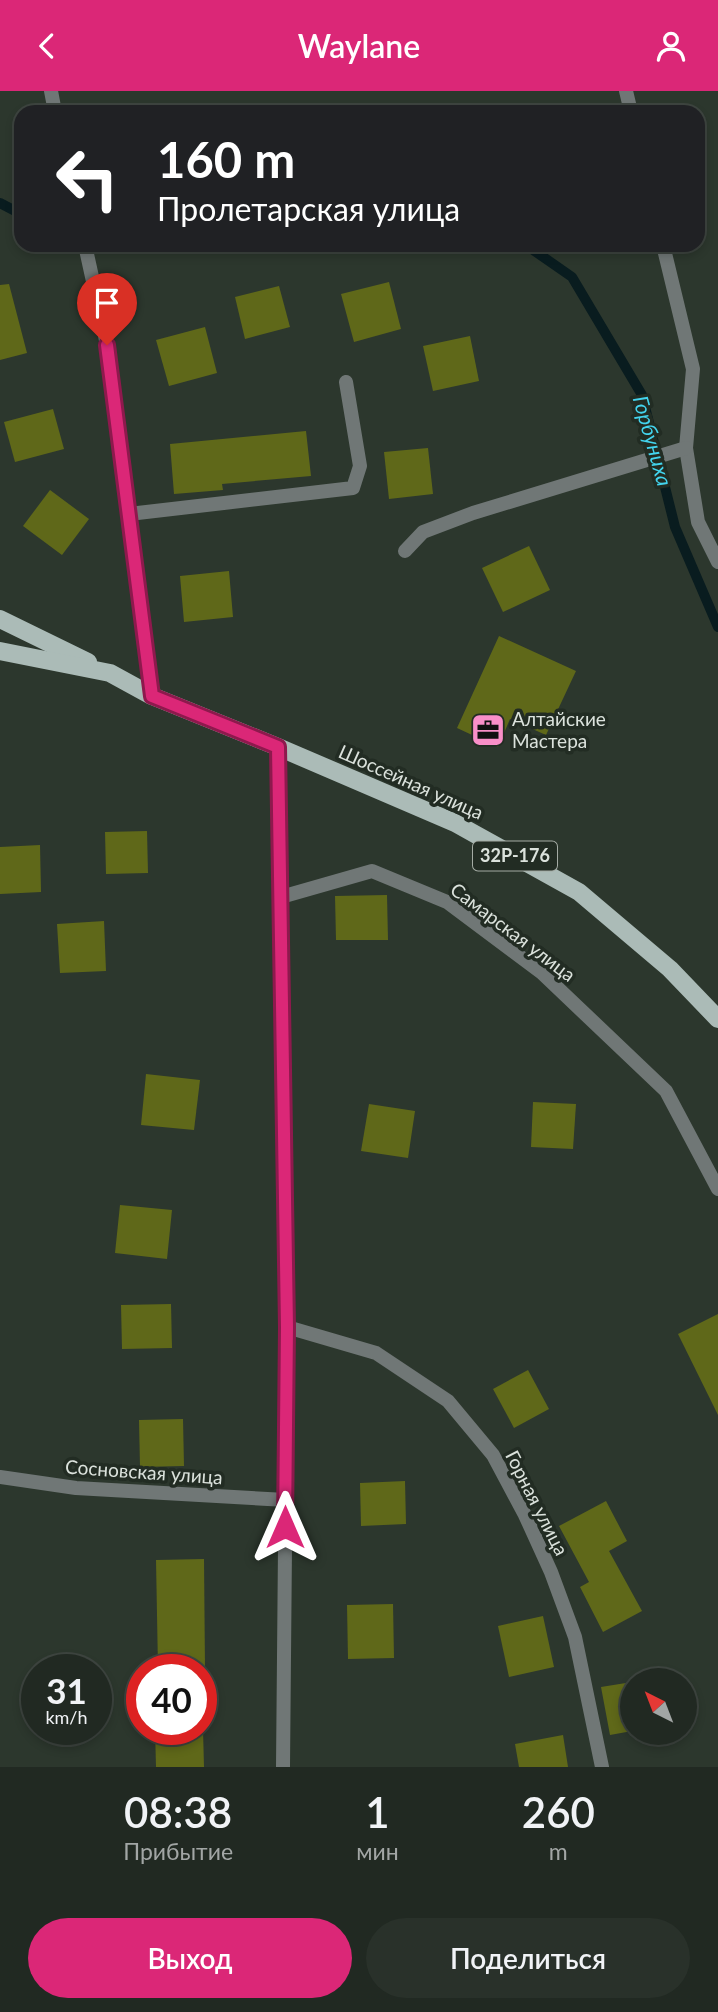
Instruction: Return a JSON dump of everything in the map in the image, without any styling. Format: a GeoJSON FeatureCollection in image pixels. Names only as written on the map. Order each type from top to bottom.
{"type":"FeatureCollection","features":[{"type":"Feature","properties":{"kind":"main road"},"geometry":{"type":"LineString","coordinates":[[0,619],[110,673]]}},
{"type":"Feature","properties":{"kind":"main road"},"geometry":{"type":"LineString","coordinates":[[0,651],[110,673]]}},
{"type":"Feature","properties":{"kind":"main road","name":"32Р-176"},"geometry":{"type":"LineString","coordinates":[[110,673],[152,696],[278,747]]}},
{"type":"Feature","properties":{"kind":"main road","name":"Шоссейная улица"},"geometry":{"type":"LineString","coordinates":[[278,747],[455,823],[579,892],[670,969],[718,1019]]}},
{"type":"Feature","properties":{"kind":"street"},"geometry":{"type":"LineString","coordinates":[[87,252],[107,345],[152,696]]}},
{"type":"Feature","properties":{"kind":"street"},"geometry":{"type":"LineString","coordinates":[[665,252],[693,369],[686,448],[698,521],[718,562]]}},
{"type":"Feature","properties":{"kind":"street"},"geometry":{"type":"LineString","coordinates":[[129,514],[353,488],[360,466],[346,382]]}},
{"type":"Feature","properties":{"kind":"street"},"geometry":{"type":"LineString","coordinates":[[405,551],[423,532],[473,513],[686,448]]}},
{"type":"Feature","properties":{"kind":"street"},"geometry":{"type":"LineString","coordinates":[[278,747],[287,1327],[284,1767]]}},
{"type":"Feature","properties":{"kind":"street","name":"Самарская улица"},"geometry":{"type":"LineString","coordinates":[[281,897],[372,871],[447,902],[542,973],[666,1091],[718,1189]]}},
{"type":"Feature","properties":{"kind":"street","name":"Горная улица"},"geometry":{"type":"LineString","coordinates":[[287,1327],[376,1353],[448,1401],[493,1455],[536,1538],[575,1637],[602,1767]]}},
{"type":"Feature","properties":{"kind":"street","name":"Сосновская улица"},"geometry":{"type":"LineString","coordinates":[[0,1477],[76,1488],[286,1500]]}},
{"type":"Feature","properties":{"kind":"building"},"geometry":{"type":"Polygon","coordinates":[[[389,282],[401,329],[354,342],[341,294],[389,282]]]}},
{"type":"Feature","properties":{"kind":"building"},"geometry":{"type":"Polygon","coordinates":[[[9,284],[27,353],[0,360],[0,285],[9,284]]]}},
{"type":"Feature","properties":{"kind":"building"},"geometry":{"type":"Polygon","coordinates":[[[279,286],[290,327],[245,339],[235,297],[279,286]]]}},
{"type":"Feature","properties":{"kind":"building"},"geometry":{"type":"Polygon","coordinates":[[[205,327],[217,373],[169,386],[156,340],[205,327]]]}},
{"type":"Feature","properties":{"kind":"building"},"geometry":{"type":"Polygon","coordinates":[[[470,336],[479,381],[433,391],[423,346],[470,336]]]}},
{"type":"Feature","properties":{"kind":"building"},"geometry":{"type":"Polygon","coordinates":[[[53,409],[64,449],[15,462],[4,422],[53,409]]]}},
{"type":"Feature","properties":{"kind":"building"},"geometry":{"type":"Polygon","coordinates":[[[306,431],[311,476],[222,484],[223,490],[174,494],[170,444],[306,431]]]}},
{"type":"Feature","properties":{"kind":"building"},"geometry":{"type":"Polygon","coordinates":[[[428,448],[433,494],[389,499],[384,452],[428,448]]]}},
{"type":"Feature","properties":{"kind":"building"},"geometry":{"type":"Polygon","coordinates":[[[50,490],[89,519],[62,555],[23,526],[50,490]]]}},
{"type":"Feature","properties":{"kind":"building"},"geometry":{"type":"Polygon","coordinates":[[[529,546],[550,590],[503,612],[482,568],[529,546]]]}},
{"type":"Feature","properties":{"kind":"building"},"geometry":{"type":"Polygon","coordinates":[[[229,571],[233,617],[184,622],[180,576],[229,571]]]}},
{"type":"Feature","properties":{"kind":"building"},"geometry":{"type":"Polygon","coordinates":[[[499,636],[576,671],[546,735],[510,719],[498,747],[457,728],[499,636]]]}},
{"type":"Feature","properties":{"kind":"building"},"geometry":{"type":"Polygon","coordinates":[[[147,831],[148,873],[106,874],[105,832],[147,831]]]}},
{"type":"Feature","properties":{"kind":"building"},"geometry":{"type":"Polygon","coordinates":[[[40,845],[41,892],[0,894],[0,847],[40,845]]]}},
{"type":"Feature","properties":{"kind":"building"},"geometry":{"type":"Polygon","coordinates":[[[387,895],[388,940],[336,940],[335,896],[387,895]]]}},
{"type":"Feature","properties":{"kind":"building"},"geometry":{"type":"Polygon","coordinates":[[[104,921],[106,971],[60,973],[57,924],[104,921]]]}},
{"type":"Feature","properties":{"kind":"building"},"geometry":{"type":"Polygon","coordinates":[[[146,1074],[200,1080],[194,1130],[141,1125],[146,1074]]]}},
{"type":"Feature","properties":{"kind":"building"},"geometry":{"type":"Polygon","coordinates":[[[533,1102],[576,1104],[573,1149],[531,1147],[533,1102]]]}},
{"type":"Feature","properties":{"kind":"building"},"geometry":{"type":"Polygon","coordinates":[[[369,1104],[415,1111],[408,1158],[361,1151],[369,1104]]]}},
{"type":"Feature","properties":{"kind":"building"},"geometry":{"type":"Polygon","coordinates":[[[120,1205],[172,1210],[167,1259],[115,1253],[120,1205]]]}},
{"type":"Feature","properties":{"kind":"building"},"geometry":{"type":"Polygon","coordinates":[[[171,1304],[172,1348],[122,1349],[121,1305],[171,1304]]]}},
{"type":"Feature","properties":{"kind":"building"},"geometry":{"type":"Polygon","coordinates":[[[718,1314],[718,1415],[678,1334],[718,1314]]]}},
{"type":"Feature","properties":{"kind":"building"},"geometry":{"type":"Polygon","coordinates":[[[528,1370],[549,1409],[514,1428],[493,1389],[528,1370]]]}},
{"type":"Feature","properties":{"kind":"building"},"geometry":{"type":"Polygon","coordinates":[[[183,1419],[184,1466],[140,1467],[139,1420],[183,1419]]]}},
{"type":"Feature","properties":{"kind":"building"},"geometry":{"type":"Polygon","coordinates":[[[405,1481],[406,1524],[361,1526],[360,1483],[405,1481]]]}},
{"type":"Feature","properties":{"kind":"building"},"geometry":{"type":"Polygon","coordinates":[[[606,1501],[627,1541],[609,1551],[642,1611],[603,1632],[580,1587],[589,1582],[559,1526],[606,1501]]]}},
{"type":"Feature","properties":{"kind":"building"},"geometry":{"type":"Polygon","coordinates":[[[204,1559],[205,1654],[158,1654],[156,1560],[204,1559]]]}},
{"type":"Feature","properties":{"kind":"building"},"geometry":{"type":"Polygon","coordinates":[[[393,1604],[394,1658],[348,1659],[347,1605],[393,1604]]]}},
{"type":"Feature","properties":{"kind":"building"},"geometry":{"type":"Polygon","coordinates":[[[543,1616],[554,1667],[509,1677],[498,1626],[543,1616]]]}},
{"type":"Feature","properties":{"kind":"building"},"geometry":{"type":"Polygon","coordinates":[[[620,1684],[620,1733],[610,1735],[601,1687],[620,1684]]]}},
{"type":"Feature","properties":{"kind":"building"},"geometry":{"type":"Polygon","coordinates":[[[563,1735],[568,1767],[519,1767],[515,1744],[563,1735]]]}},
{"type":"Feature","properties":{"kind":"building"},"geometry":{"type":"Polygon","coordinates":[[[155,1745],[203,1745],[204,1767],[156,1767],[155,1745]]]}},
{"type":"Feature","properties":{"kind":"waterway","name":"Горбуниха"},"geometry":{"type":"LineString","coordinates":[[0,203],[14,210]]}},
{"type":"Feature","properties":{"kind":"waterway","name":"Горбуниха"},"geometry":{"type":"LineString","coordinates":[[536,252],[572,277],[642,395],[675,527],[718,627]]}},
{"type":"Feature","properties":{"kind":"place","name":"Алтайские Мастера"},"geometry":{"type":"Point","coordinates":[488,730]}},
{"type":"Feature","properties":{"kind":"route"},"geometry":{"type":"LineString","coordinates":[[107,345],[152,696],[278,747],[287,1327],[285,1527]]}}]}
